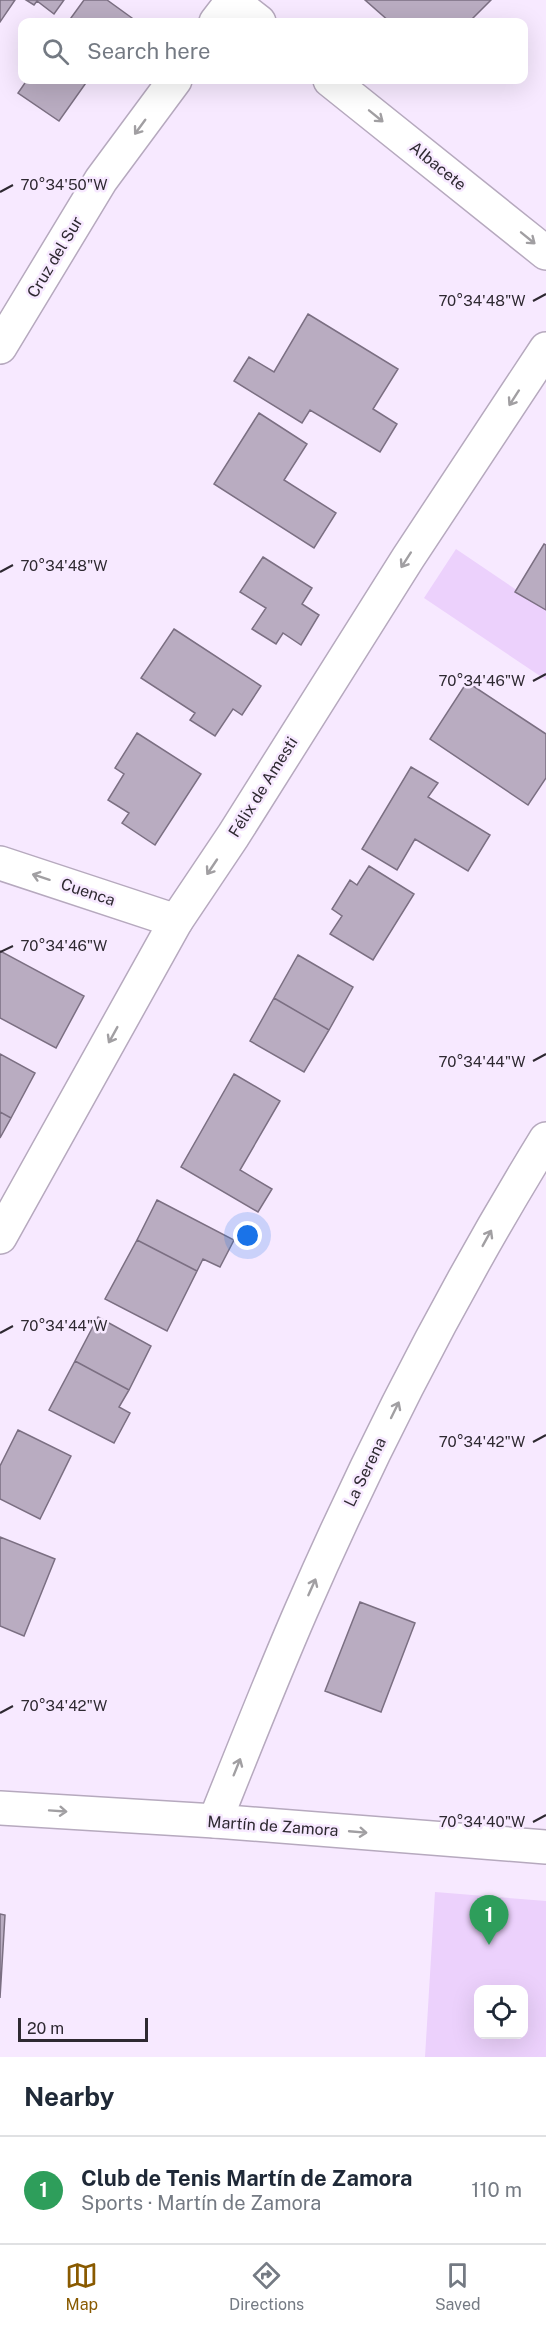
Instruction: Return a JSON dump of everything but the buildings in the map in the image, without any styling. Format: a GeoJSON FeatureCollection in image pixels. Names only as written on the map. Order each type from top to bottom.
{"type":"FeatureCollection","features":[{"type":"Feature","properties":{"kind":"street"},"geometry":{"type":"LineString","coordinates":[[219,18],[232,0],[254,18]]}},
{"type":"Feature","properties":{"kind":"street","name":"Cruz del Sur"},"geometry":{"type":"LineString","coordinates":[[0,347],[101,180],[172,84]]}},
{"type":"Feature","properties":{"kind":"street","name":"Albacete"},"geometry":{"type":"LineString","coordinates":[[335,84],[546,253]]}},
{"type":"Feature","properties":{"kind":"street","name":"Félix de Amesti"},"geometry":{"type":"LineString","coordinates":[[0,1238],[176,921],[233,836],[408,558],[546,349]]}},
{"type":"Feature","properties":{"kind":"street","name":"Cuenca"},"geometry":{"type":"LineString","coordinates":[[0,863],[176,921]]}},
{"type":"Feature","properties":{"kind":"street","name":"La Serena"},"geometry":{"type":"LineString","coordinates":[[215,1821],[301,1611],[350,1503],[451,1302],[509,1198],[546,1139]]}},
{"type":"Feature","properties":{"kind":"street","name":"Martín de Zamora"},"geometry":{"type":"LineString","coordinates":[[0,1808],[215,1821],[546,1847]]}},
{"type":"Feature","properties":{"kind":"shaded area"},"geometry":{"type":"Polygon","coordinates":[[[456,549],[546,610],[546,680],[424,598],[456,549]]]}},
{"type":"Feature","properties":{"kind":"shaded area"},"geometry":{"type":"Polygon","coordinates":[[[435,1892],[546,1901],[546,2057],[425,2057],[435,1892]]]}},
{"type":"Feature","properties":{"kind":"place","name":"Club de Tenis Martín de Zamora"},"geometry":{"type":"Point","coordinates":[489,1945]}}]}
